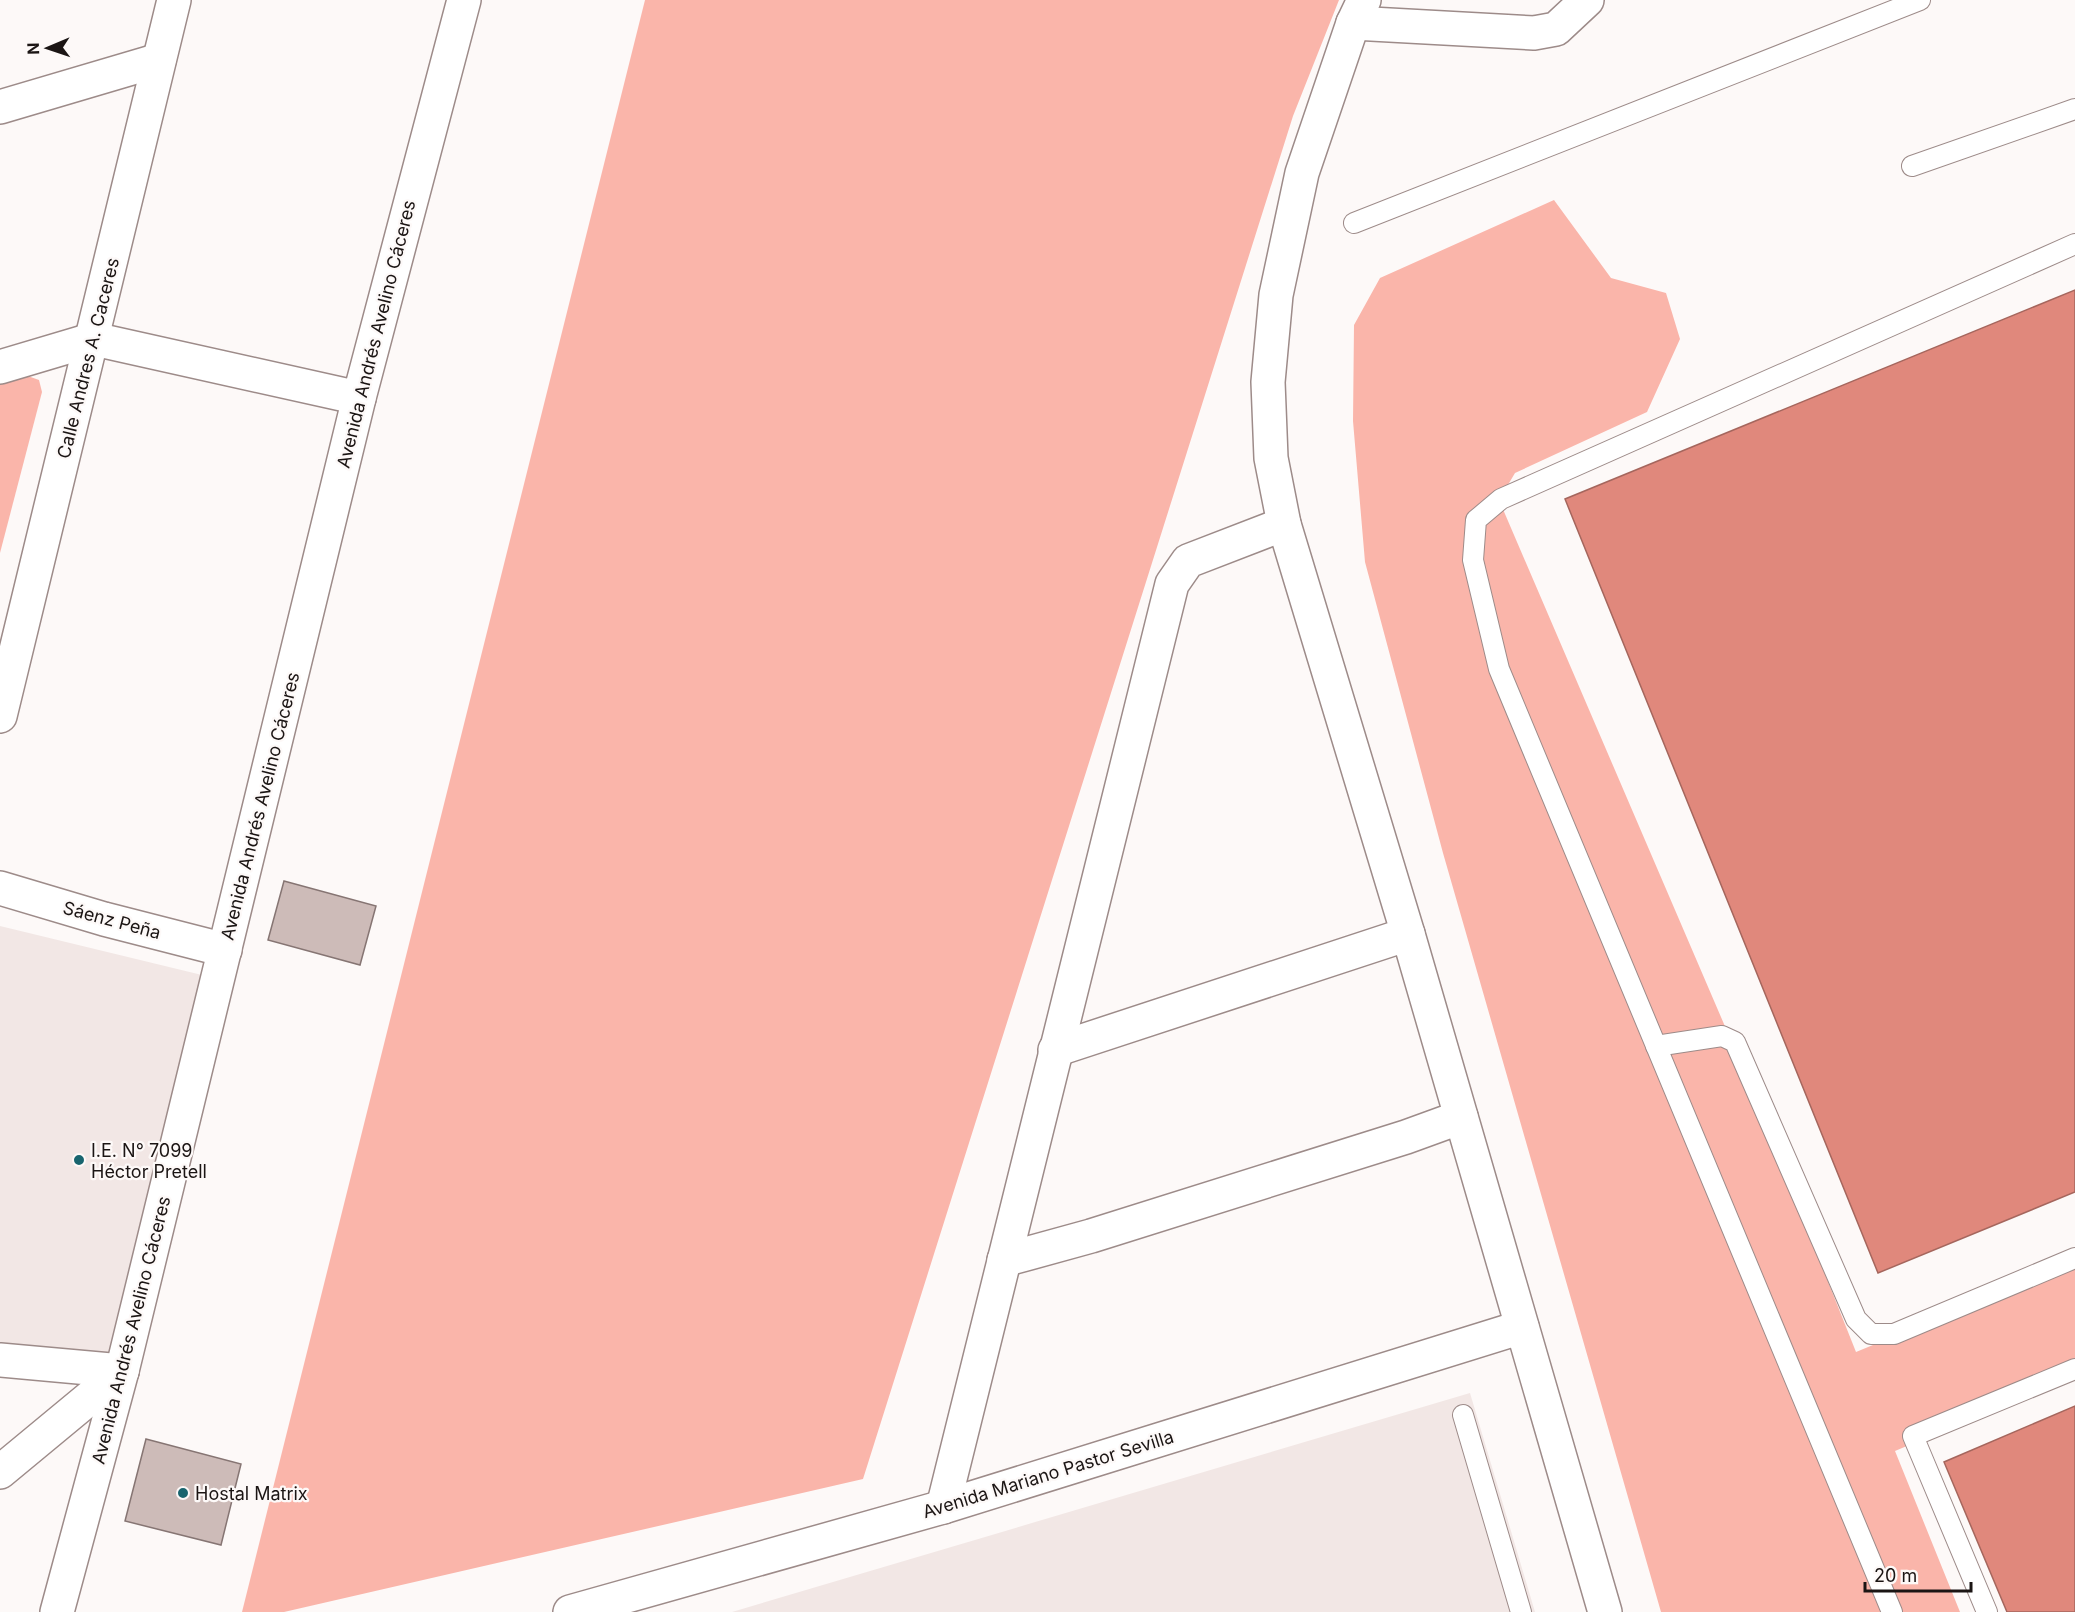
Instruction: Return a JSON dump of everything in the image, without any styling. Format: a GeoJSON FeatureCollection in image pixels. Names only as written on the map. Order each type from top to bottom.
{"type":"FeatureCollection","features":[{"type":"Feature","properties":{"kind":"street","name":"Calle Andres A. Caceres"},"geometry":{"type":"LineString","coordinates":[[0,716],[94,339],[174,0]]}},
{"type":"Feature","properties":{"kind":"street","name":"Avenida Andrés Avelino Cáceres"},"geometry":{"type":"LineString","coordinates":[[57,1612],[123,1371],[359,398],[464,0]]}},
{"type":"Feature","properties":{"kind":"street"},"geometry":{"type":"LineString","coordinates":[[1587,0],[1556,29],[1534,33],[1359,12],[1302,173],[1276,295],[1268,382],[1270,447],[1284,524],[1408,934],[1605,1612]]}},
{"type":"Feature","properties":{"kind":"street"},"geometry":{"type":"LineString","coordinates":[[0,107],[159,60]]}},
{"type":"Feature","properties":{"kind":"street"},"geometry":{"type":"LineString","coordinates":[[0,367],[94,339],[359,398]]}},
{"type":"Feature","properties":{"kind":"street"},"geometry":{"type":"LineString","coordinates":[[943,1507],[1172,584],[1188,561],[1284,524]]}},
{"type":"Feature","properties":{"kind":"street","name":"Sáenz Peña"},"geometry":{"type":"LineString","coordinates":[[0,888],[104,919],[225,950]]}},
{"type":"Feature","properties":{"kind":"street"},"geometry":{"type":"LineString","coordinates":[[1055,1050],[1408,934]]}},
{"type":"Feature","properties":{"kind":"street"},"geometry":{"type":"LineString","coordinates":[[1004,1260],[1124,1226],[1406,1137],[1461,1117]]}},
{"type":"Feature","properties":{"kind":"street","name":"Avenida Mariano Pastor Sevilla"},"geometry":{"type":"LineString","coordinates":[[570,1612],[943,1507],[1522,1327]]}},
{"type":"Feature","properties":{"kind":"street"},"geometry":{"type":"LineString","coordinates":[[0,1360],[123,1371]]}},
{"type":"Feature","properties":{"kind":"street"},"geometry":{"type":"LineString","coordinates":[[0,1472],[123,1371]]}},
{"type":"Feature","properties":{"kind":"lane"},"geometry":{"type":"LineString","coordinates":[[1354,223],[1920,0]]}},
{"type":"Feature","properties":{"kind":"lane"},"geometry":{"type":"LineString","coordinates":[[1912,166],[2075,109]]}},
{"type":"Feature","properties":{"kind":"lane"},"geometry":{"type":"LineString","coordinates":[[1892,1612],[1499,669],[1473,560],[1476,520],[1501,499],[2075,244]]}},
{"type":"Feature","properties":{"kind":"lane"},"geometry":{"type":"LineString","coordinates":[[1656,1046],[1722,1036],[1735,1042],[1856,1319],[1871,1334],[1894,1334],[2075,1258]]}},
{"type":"Feature","properties":{"kind":"lane"},"geometry":{"type":"LineString","coordinates":[[1987,1612],[1913,1436],[2075,1369]]}},
{"type":"Feature","properties":{"kind":"lane"},"geometry":{"type":"LineString","coordinates":[[1463,1415],[1521,1612]]}},
{"type":"Feature","properties":{"kind":"shaded area"},"geometry":{"type":"Polygon","coordinates":[[[645,0],[1339,0],[1293,116],[863,1479],[284,1612],[242,1612],[645,0]]]}},
{"type":"Feature","properties":{"kind":"shaded area"},"geometry":{"type":"Polygon","coordinates":[[[1554,200],[1611,278],[1666,293],[1680,339],[1647,412],[1515,473],[1499,500],[1745,1073],[1856,1352],[2075,1262],[2075,1375],[1895,1451],[1960,1612],[1661,1612],[1443,853],[1365,562],[1353,421],[1354,325],[1380,278],[1554,200]]]}},
{"type":"Feature","properties":{"kind":"shaded area"},"geometry":{"type":"Polygon","coordinates":[[[2075,290],[2075,1192],[1878,1273],[1565,499],[2075,290]]]}},
{"type":"Feature","properties":{"kind":"shaded area"},"geometry":{"type":"Polygon","coordinates":[[[25,375],[39,380],[42,392],[0,553],[0,382],[25,375]]]}},
{"type":"Feature","properties":{"kind":"shaded area","name":"I.E. N° 7099 Héctor Pretell"},"geometry":{"type":"Polygon","coordinates":[[[0,926],[202,975],[109,1355],[0,1346],[0,926]]]}},
{"type":"Feature","properties":{"kind":"shaded area"},"geometry":{"type":"Polygon","coordinates":[[[1470,1393],[1535,1612],[732,1612],[1470,1393]]]}},
{"type":"Feature","properties":{"kind":"shaded area"},"geometry":{"type":"Polygon","coordinates":[[[2075,1406],[2075,1612],[2007,1612],[1944,1462],[2075,1406]]]}},
{"type":"Feature","properties":{"kind":"building"},"geometry":{"type":"Polygon","coordinates":[[[284,881],[376,906],[360,965],[268,940],[284,881]]]}},
{"type":"Feature","properties":{"kind":"building","name":"Hostal Matrix"},"geometry":{"type":"Polygon","coordinates":[[[146,1439],[241,1464],[221,1545],[125,1521],[146,1439]]]}},
{"type":"Feature","properties":{"kind":"place","name":"I.E. N° 7099 Héctor Pretell"},"geometry":{"type":"Point","coordinates":[79,1160]}},
{"type":"Feature","properties":{"kind":"place","name":"Hostal Matrix"},"geometry":{"type":"Point","coordinates":[183,1493]}}]}
